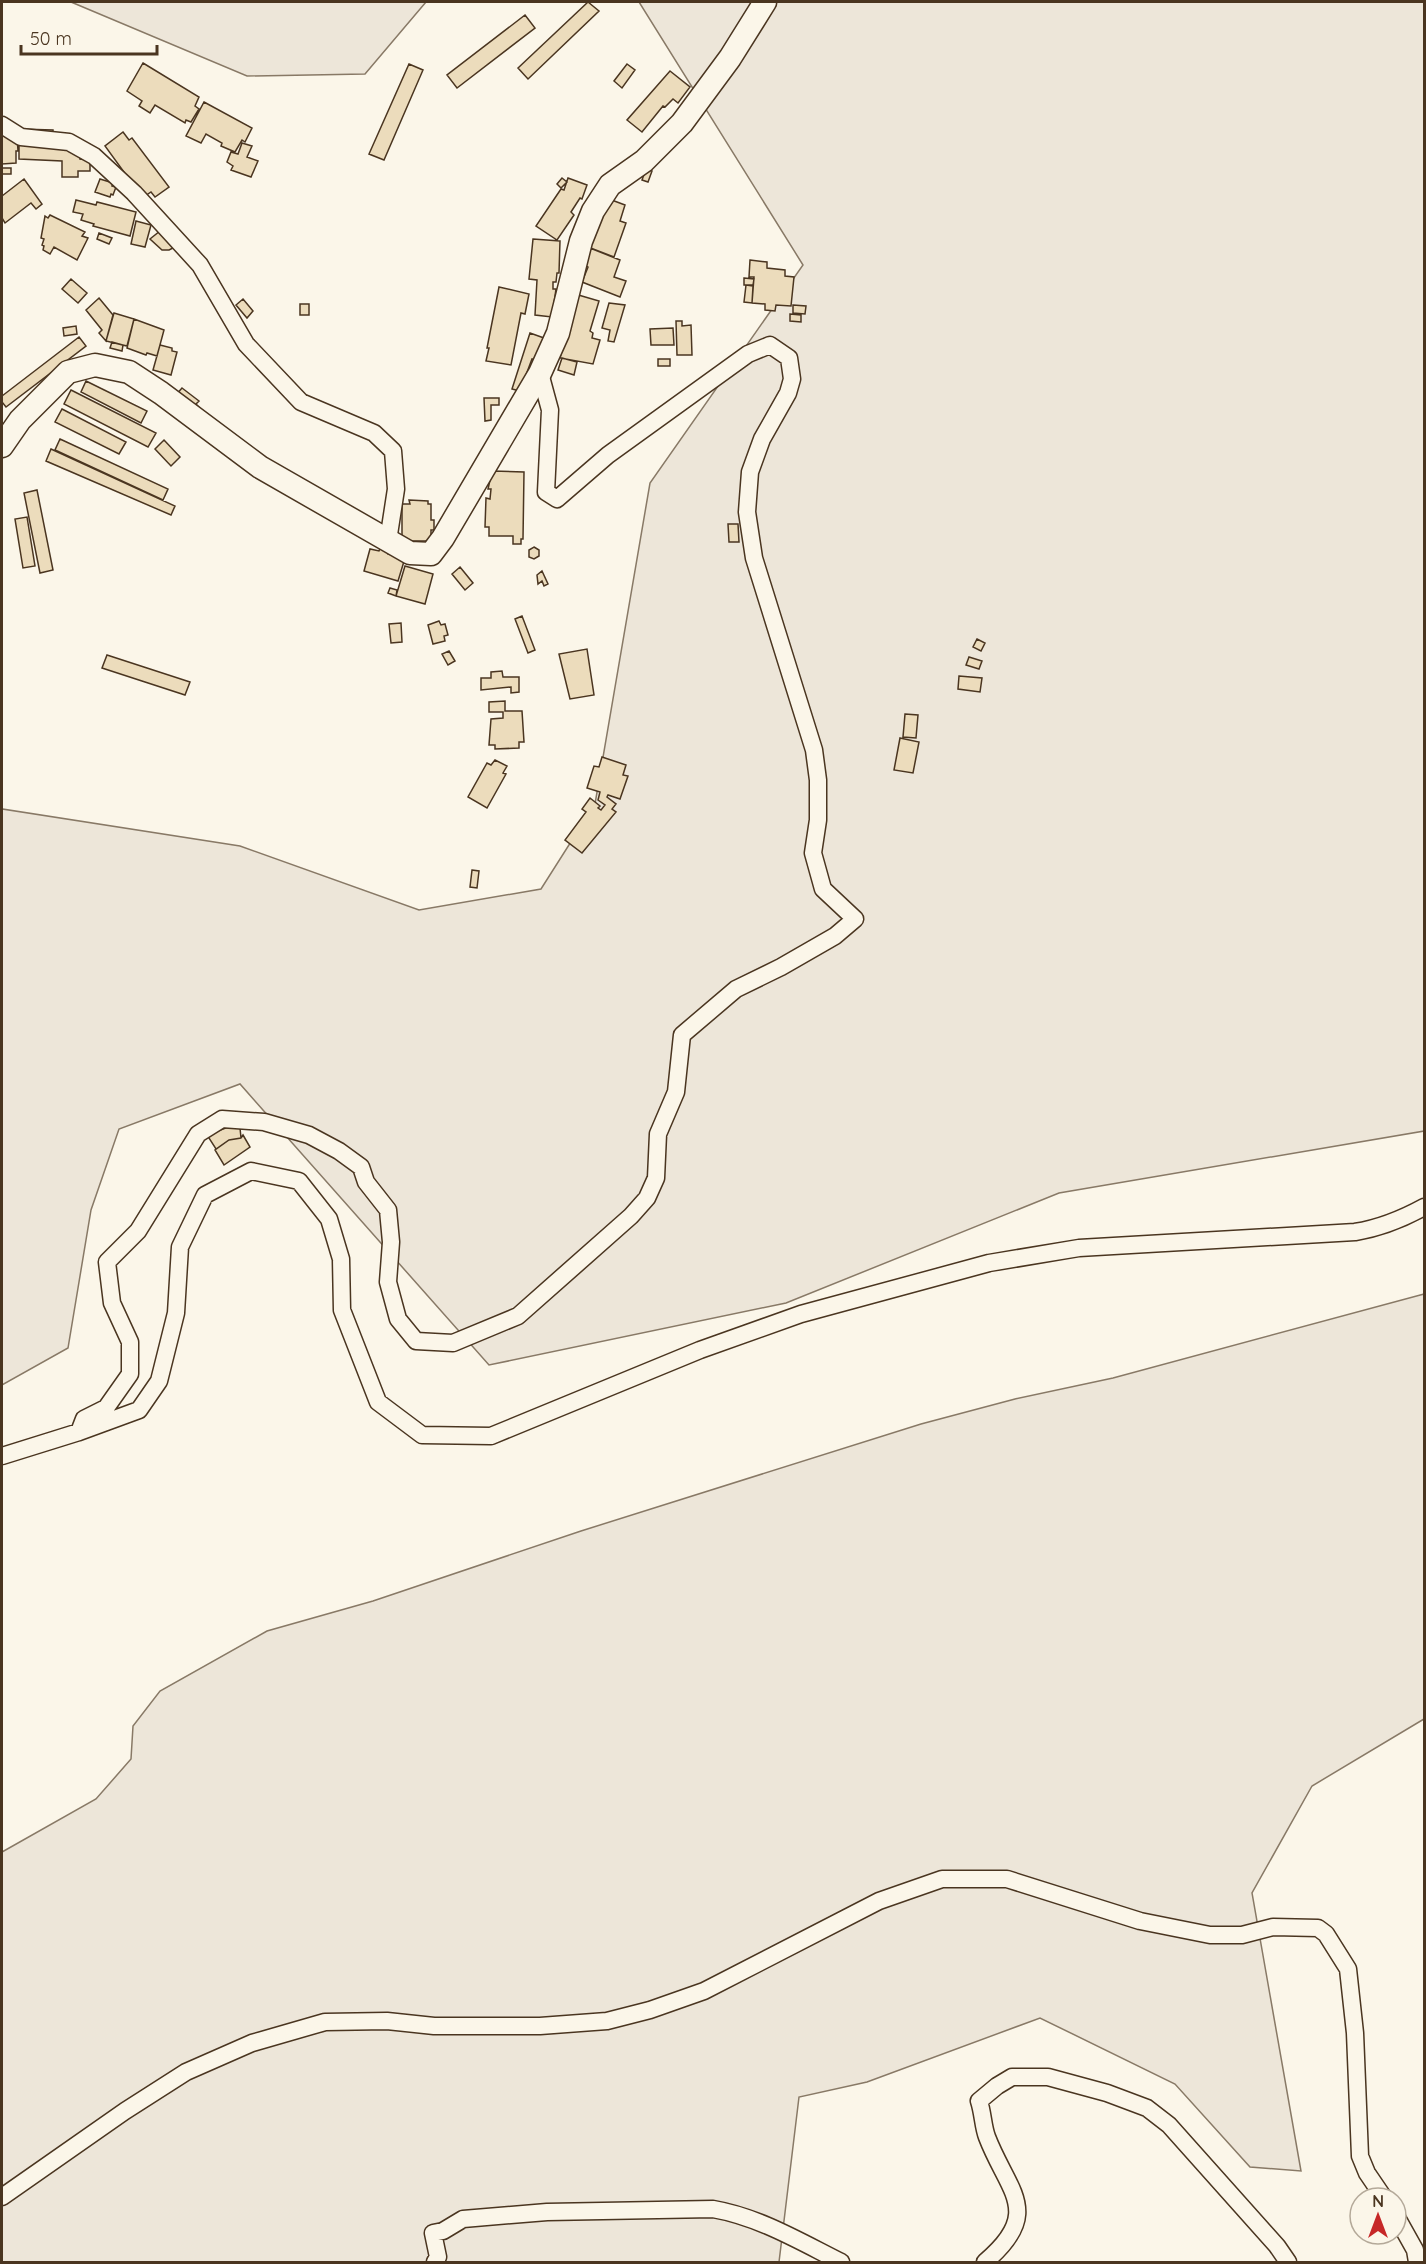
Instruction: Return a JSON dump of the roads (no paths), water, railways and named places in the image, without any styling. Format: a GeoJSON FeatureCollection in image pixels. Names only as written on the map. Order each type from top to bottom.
{"type":"FeatureCollection","features":[{"type":"Feature","properties":{"kind":"main road"},"geometry":{"type":"LineString","coordinates":[[2,446],[20,420],[68,372],[95,365],[129,372],[260,467],[410,553],[431,554],[443,538],[540,373],[558,333],[581,241],[592,211],[610,185],[644,161],[682,123],[730,58],[765,2]]}},
{"type":"Feature","properties":{"kind":"street"},"geometry":{"type":"LineString","coordinates":[[2,125],[21,137],[69,142],[94,156],[134,193],[200,265],[246,344],[301,402],[374,433],[393,451],[396,489],[388,541]]}},
{"type":"Feature","properties":{"kind":"street"},"geometry":{"type":"LineString","coordinates":[[79,1432],[84,1419],[106,1408],[130,1374],[130,1342],[112,1304],[107,1262],[138,1231],[198,1134],[222,1119],[264,1122],[309,1135],[339,1151],[361,1167],[366,1182],[388,1210],[391,1242],[388,1282],[398,1319],[416,1341],[453,1343],[518,1316],[631,1216],[647,1198],[656,1178],[658,1134],[676,1092],[682,1035],[736,989],[781,967],[835,936],[855,919],[823,889],[815,862],[813,853],[818,820],[818,780],[814,750],[754,558],[747,512],[750,472],[762,439],[788,393],[792,379],[789,358],[770,345],[748,354],[608,455],[557,499],[546,492],[550,410],[540,373]]}},
{"type":"Feature","properties":{"kind":"street"},"geometry":{"type":"LineString","coordinates":[[2,1456],[139,1410],[159,1381],[176,1313],[180,1247],[205,1196],[251,1172],[299,1181],[329,1219],[341,1259],[342,1310],[378,1402],[422,1434],[491,1436],[700,1350],[801,1314],[989,1263],[1079,1248],[1355,1232],[1375,1229],[1425,1207]]}},
{"type":"Feature","properties":{"kind":"street"},"geometry":{"type":"LineString","coordinates":[[2,2197],[125,2111],[186,2072],[252,2043],[325,2022],[387,2021],[434,2026],[540,2026],[607,2021],[704,1992],[879,1901],[942,1879],[1006,1879],[1140,1921],[1210,1935],[1242,1935],[1273,1927],[1318,1928],[1326,1934],[1348,1969],[1355,2033],[1360,2156],[1376,2186]]}},
{"type":"Feature","properties":{"kind":"street"},"geometry":{"type":"LineString","coordinates":[[985,2262],[998,2252],[1015,2228],[1018,2216],[1014,2190],[986,2135],[984,2116],[979,2101],[996,2086],[1012,2077],[1048,2077],[1107,2092],[1147,2108],[1169,2125],[1288,2262]]}},
{"type":"Feature","properties":{"kind":"street"},"geometry":{"type":"LineString","coordinates":[[435,2262],[438,2257],[433,2233],[443,2231],[463,2219],[547,2212],[713,2209],[733,2212],[769,2226],[840,2262]]}},
{"type":"Feature","properties":{"kind":"street"},"geometry":{"type":"LineString","coordinates":[[1408,2237],[1415,2250],[1417,2262]]}}]}
